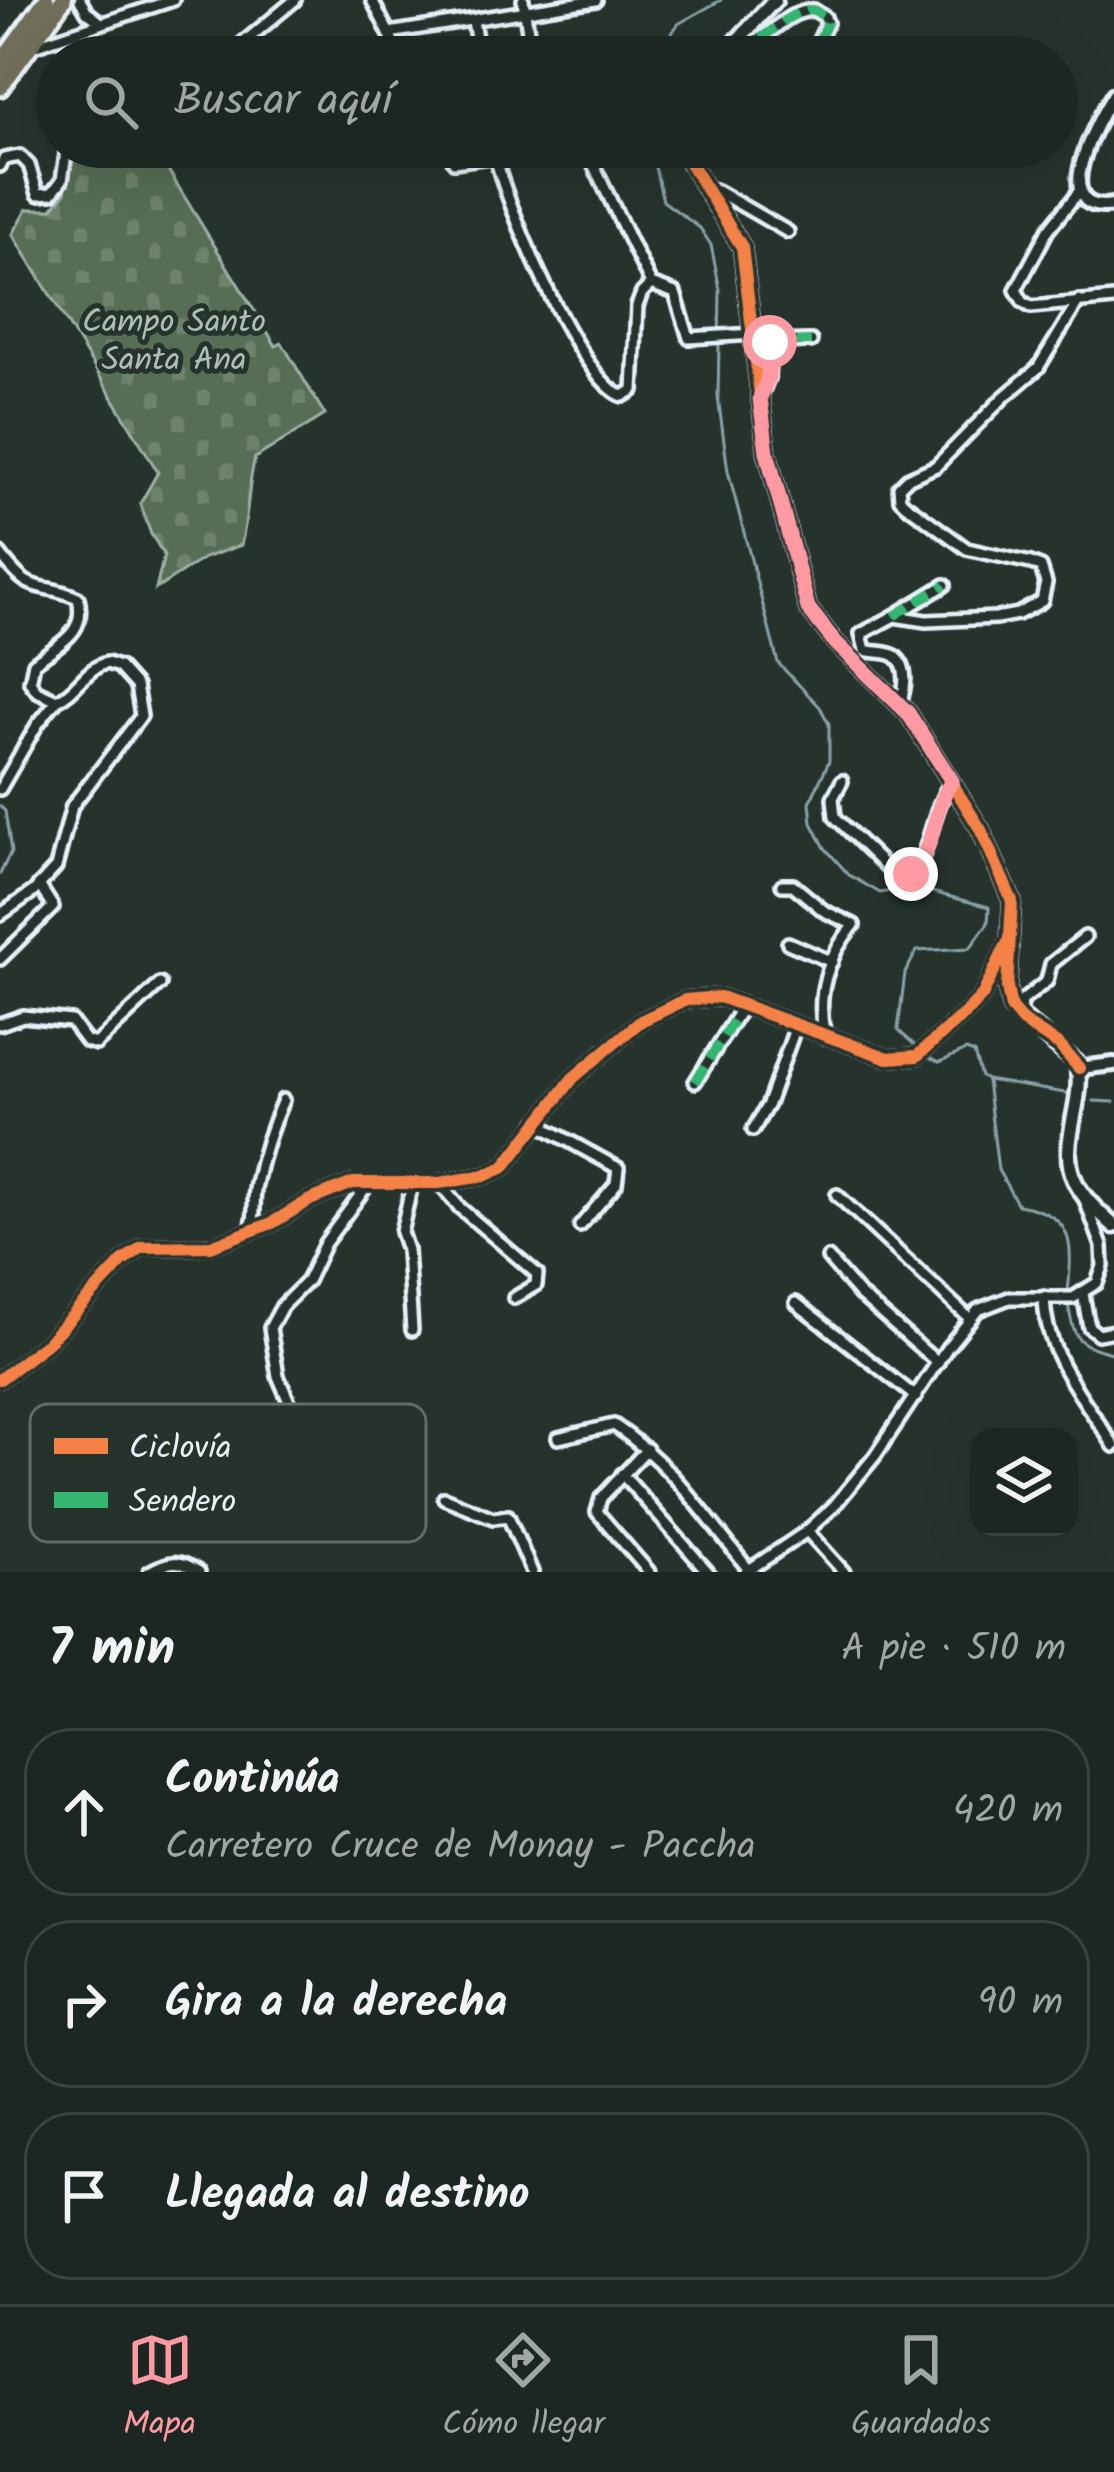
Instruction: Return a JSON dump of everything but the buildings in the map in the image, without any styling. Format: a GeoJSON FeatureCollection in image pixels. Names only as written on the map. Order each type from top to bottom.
{"type":"FeatureCollection","features":[{"type":"Feature","properties":{"kind":"highway"},"geometry":{"type":"LineString","coordinates":[[0,64],[46,0]]}},
{"type":"Feature","properties":{"kind":"highway"},"geometry":{"type":"LineString","coordinates":[[37,36],[63,0]]}},
{"type":"Feature","properties":{"kind":"highway"},"geometry":{"type":"LineString","coordinates":[[0,87],[36,37]]}},
{"type":"Feature","properties":{"kind":"main road"},"geometry":{"type":"LineString","coordinates":[[741,36],[775,0]]}},
{"type":"Feature","properties":{"kind":"main road"},"geometry":{"type":"LineString","coordinates":[[692,168],[742,247],[767,452],[808,608],[834,641],[900,704],[981,830],[1008,888],[1014,913],[1007,944],[1008,999],[1018,1017],[1059,1045],[1079,1068],[1070,1161],[1074,1180],[1114,1226]]}},
{"type":"Feature","properties":{"kind":"street"},"geometry":{"type":"LineString","coordinates":[[80,0],[100,22]]}},
{"type":"Feature","properties":{"kind":"street"},"geometry":{"type":"LineString","coordinates":[[61,36],[173,0]]}},
{"type":"Feature","properties":{"kind":"street"},"geometry":{"type":"LineString","coordinates":[[251,36],[295,0]]}},
{"type":"Feature","properties":{"kind":"street"},"geometry":{"type":"LineString","coordinates":[[372,0],[390,36]]}},
{"type":"Feature","properties":{"kind":"street"},"geometry":{"type":"LineString","coordinates":[[389,33],[473,20],[524,6],[596,0]]}},
{"type":"Feature","properties":{"kind":"street"},"geometry":{"type":"LineString","coordinates":[[524,6],[529,36]]}},
{"type":"Feature","properties":{"kind":"street"},"geometry":{"type":"LineString","coordinates":[[766,36],[790,16],[810,10],[826,17],[821,36]]}},
{"type":"Feature","properties":{"kind":"street"},"geometry":{"type":"LineString","coordinates":[[473,20],[476,36]]}},
{"type":"Feature","properties":{"kind":"street"},"geometry":{"type":"LineString","coordinates":[[19,61],[36,45]]}},
{"type":"Feature","properties":{"kind":"street"},"geometry":{"type":"LineString","coordinates":[[1114,94],[1086,146],[1081,188],[1082,196],[1096,208],[1114,205]]}},
{"type":"Feature","properties":{"kind":"street"},"geometry":{"type":"LineString","coordinates":[[0,166],[4,159],[20,156],[29,165],[38,194],[52,193],[64,168]]}},
{"type":"Feature","properties":{"kind":"street"},"geometry":{"type":"LineString","coordinates":[[500,168],[577,350],[623,396],[633,390],[637,306],[651,284]]}},
{"type":"Feature","properties":{"kind":"street"},"geometry":{"type":"LineString","coordinates":[[595,168],[651,284],[675,293],[686,333],[694,340],[754,334]]}},
{"type":"Feature","properties":{"kind":"street"},"geometry":{"type":"LineString","coordinates":[[1081,188],[1048,230],[1016,290],[1031,307],[1114,299]]}},
{"type":"Feature","properties":{"kind":"street"},"geometry":{"type":"LineString","coordinates":[[704,189],[717,191],[788,232]]}},
{"type":"Feature","properties":{"kind":"street"},"geometry":{"type":"LineString","coordinates":[[894,616],[926,621],[995,618],[1018,614],[1042,601],[1046,583],[1041,567],[968,549],[905,505],[899,488],[907,479],[937,466],[1039,368],[1079,301]]}},
{"type":"Feature","properties":{"kind":"street"},"geometry":{"type":"LineString","coordinates":[[760,398],[768,378],[770,342],[811,341]]}},
{"type":"Feature","properties":{"kind":"street"},"geometry":{"type":"LineString","coordinates":[[0,554],[26,585],[78,598],[82,619],[77,629],[30,671],[30,682],[38,692],[57,700]]}},
{"type":"Feature","properties":{"kind":"street"},"geometry":{"type":"LineString","coordinates":[[900,704],[906,687],[897,657],[865,650],[861,634],[945,585]]}},
{"type":"Feature","properties":{"kind":"street"},"geometry":{"type":"LineString","coordinates":[[0,789],[57,700],[93,668],[107,663],[119,667],[136,686],[141,716],[81,791],[66,826],[61,859],[39,885],[0,915]]}},
{"type":"Feature","properties":{"kind":"street"},"geometry":{"type":"LineString","coordinates":[[842,781],[833,798],[835,818],[887,868],[901,874],[916,870],[952,781]]}},
{"type":"Feature","properties":{"kind":"street"},"geometry":{"type":"LineString","coordinates":[[782,885],[788,882],[824,911],[854,925],[832,962],[820,1004],[826,1037]]}},
{"type":"Feature","properties":{"kind":"street"},"geometry":{"type":"LineString","coordinates":[[0,959],[53,907],[39,885]]}},
{"type":"Feature","properties":{"kind":"street"},"geometry":{"type":"LineString","coordinates":[[1018,1017],[1022,1001],[1047,981],[1051,964],[1085,938]]}},
{"type":"Feature","properties":{"kind":"street"},"geometry":{"type":"LineString","coordinates":[[788,943],[832,962]]}},
{"type":"Feature","properties":{"kind":"street"},"geometry":{"type":"LineString","coordinates":[[0,1379],[47,1343],[134,1250],[155,1245],[212,1246],[250,1232],[334,1188],[439,1183],[484,1176],[504,1167],[573,1078],[648,1017],[685,1000],[720,997],[898,1060],[917,1056],[982,996],[1007,944]]}},
{"type":"Feature","properties":{"kind":"street"},"geometry":{"type":"LineString","coordinates":[[0,1024],[23,1016],[71,1021],[86,1040],[96,1044],[160,984]]}},
{"type":"Feature","properties":{"kind":"street"},"geometry":{"type":"LineString","coordinates":[[695,1082],[744,1004]]}},
{"type":"Feature","properties":{"kind":"street"},"geometry":{"type":"LineString","coordinates":[[753,1130],[768,1104],[796,1025]]}},
{"type":"Feature","properties":{"kind":"street"},"geometry":{"type":"LineString","coordinates":[[1079,1068],[1114,1064]]}},
{"type":"Feature","properties":{"kind":"street"},"geometry":{"type":"LineString","coordinates":[[250,1232],[256,1218],[262,1152],[283,1100]]}},
{"type":"Feature","properties":{"kind":"street"},"geometry":{"type":"LineString","coordinates":[[536,1123],[618,1168],[616,1184],[580,1226]]}},
{"type":"Feature","properties":{"kind":"street"},"geometry":{"type":"LineString","coordinates":[[439,1183],[460,1208],[537,1274],[536,1286],[514,1298]]}},
{"type":"Feature","properties":{"kind":"street"},"geometry":{"type":"LineString","coordinates":[[290,1404],[278,1376],[270,1328],[282,1306],[308,1281],[325,1243],[369,1184]]}},
{"type":"Feature","properties":{"kind":"street"},"geometry":{"type":"LineString","coordinates":[[412,1185],[401,1227],[412,1330]]}},
{"type":"Feature","properties":{"kind":"street"},"geometry":{"type":"LineString","coordinates":[[558,1438],[614,1425],[674,1474],[748,1571],[807,1531],[848,1490],[969,1318],[998,1300],[1062,1300],[1084,1294],[1101,1276],[1103,1257],[1084,1195]]}},
{"type":"Feature","properties":{"kind":"street"},"geometry":{"type":"LineString","coordinates":[[837,1196],[969,1318]]}},
{"type":"Feature","properties":{"kind":"street"},"geometry":{"type":"LineString","coordinates":[[828,1258],[859,1294],[938,1363]]}},
{"type":"Feature","properties":{"kind":"street"},"geometry":{"type":"LineString","coordinates":[[1084,1294],[1089,1327],[1098,1334],[1114,1331]]}},
{"type":"Feature","properties":{"kind":"street"},"geometry":{"type":"LineString","coordinates":[[1044,1297],[1048,1335],[1063,1371],[1114,1446]]}},
{"type":"Feature","properties":{"kind":"street"},"geometry":{"type":"LineString","coordinates":[[796,1303],[916,1396]]}},
{"type":"Feature","properties":{"kind":"street"},"geometry":{"type":"LineString","coordinates":[[647,1449],[601,1498],[597,1512],[649,1572]]}},
{"type":"Feature","properties":{"kind":"street"},"geometry":{"type":"LineString","coordinates":[[622,1474],[708,1572]]}},
{"type":"Feature","properties":{"kind":"street"},"geometry":{"type":"LineString","coordinates":[[444,1498],[493,1518],[508,1516],[532,1572]]}},
{"type":"Feature","properties":{"kind":"street"},"geometry":{"type":"LineString","coordinates":[[807,1531],[844,1572]]}},
{"type":"Feature","properties":{"kind":"street"},"geometry":{"type":"LineString","coordinates":[[149,1572],[173,1561],[199,1572]]}},
{"type":"Feature","properties":{"kind":"green space","name":"Campo Santo Santa Ana"},"geometry":{"type":"Polygon","coordinates":[[[69,168],[167,168],[276,346],[282,343],[325,415],[255,458],[241,545],[204,558],[156,589],[164,555],[140,504],[158,472],[13,234],[27,209],[52,209],[65,193],[69,168]]]}},
{"type":"Feature","properties":{"kind":"waterway"},"geometry":{"type":"LineString","coordinates":[[670,36],[678,24],[721,0]]}},
{"type":"Feature","properties":{"kind":"waterway"},"geometry":{"type":"LineString","coordinates":[[655,168],[663,201],[700,228],[711,245],[720,290],[718,397],[728,471],[778,663],[820,707],[829,724],[829,761],[810,802],[812,823],[825,848],[849,875],[880,893],[913,887],[989,907],[988,923],[970,948],[917,951],[905,973],[898,1030],[919,1049]]}},
{"type":"Feature","properties":{"kind":"waterway"},"geometry":{"type":"LineString","coordinates":[[0,806],[5,811],[11,852],[0,874]]}},
{"type":"Feature","properties":{"kind":"waterway"},"geometry":{"type":"LineString","coordinates":[[926,1056],[940,1062],[966,1050],[974,1053],[981,1077],[987,1080],[1071,1094]]}},
{"type":"Feature","properties":{"kind":"waterway"},"geometry":{"type":"LineString","coordinates":[[987,1081],[998,1170],[1018,1205],[1051,1216],[1066,1234],[1068,1292]]}},
{"type":"Feature","properties":{"kind":"waterway"},"geometry":{"type":"LineString","coordinates":[[1094,1101],[1114,1102]]}},
{"type":"Feature","properties":{"kind":"waterway"},"geometry":{"type":"LineString","coordinates":[[1068,1304],[1080,1340],[1114,1354]]}},
{"type":"Feature","properties":{"kind":"marked path"},"geometry":{"type":"LineString","coordinates":[[762,36],[791,16],[814,10],[827,23],[821,36]]}},
{"type":"Feature","properties":{"kind":"marked path"},"geometry":{"type":"LineString","coordinates":[[769,370],[770,342],[811,341]]}},
{"type":"Feature","properties":{"kind":"marked path"},"geometry":{"type":"LineString","coordinates":[[894,616],[945,585]]}},
{"type":"Feature","properties":{"kind":"marked path"},"geometry":{"type":"LineString","coordinates":[[695,1082],[744,1004]]}},
{"type":"Feature","properties":{"kind":"cycle path"},"geometry":{"type":"LineString","coordinates":[[693,168],[742,247],[767,452],[808,608],[834,641],[908,713],[981,830],[1012,901],[1007,988],[1011,1008],[1023,1022],[1059,1045],[1079,1068]]}},
{"type":"Feature","properties":{"kind":"cycle path"},"geometry":{"type":"LineString","coordinates":[[0,1379],[47,1343],[122,1262],[142,1247],[211,1246],[272,1223],[310,1200],[353,1183],[439,1183],[484,1176],[504,1167],[573,1078],[641,1021],[685,1000],[720,997],[888,1058],[917,1056],[982,996],[1007,944]]}},
{"type":"Feature","properties":{"kind":"route"},"geometry":{"type":"LineString","coordinates":[[770,342],[768,378],[760,398],[767,452],[808,608],[834,641],[908,713],[952,781],[923,857],[911,874]]}}]}
